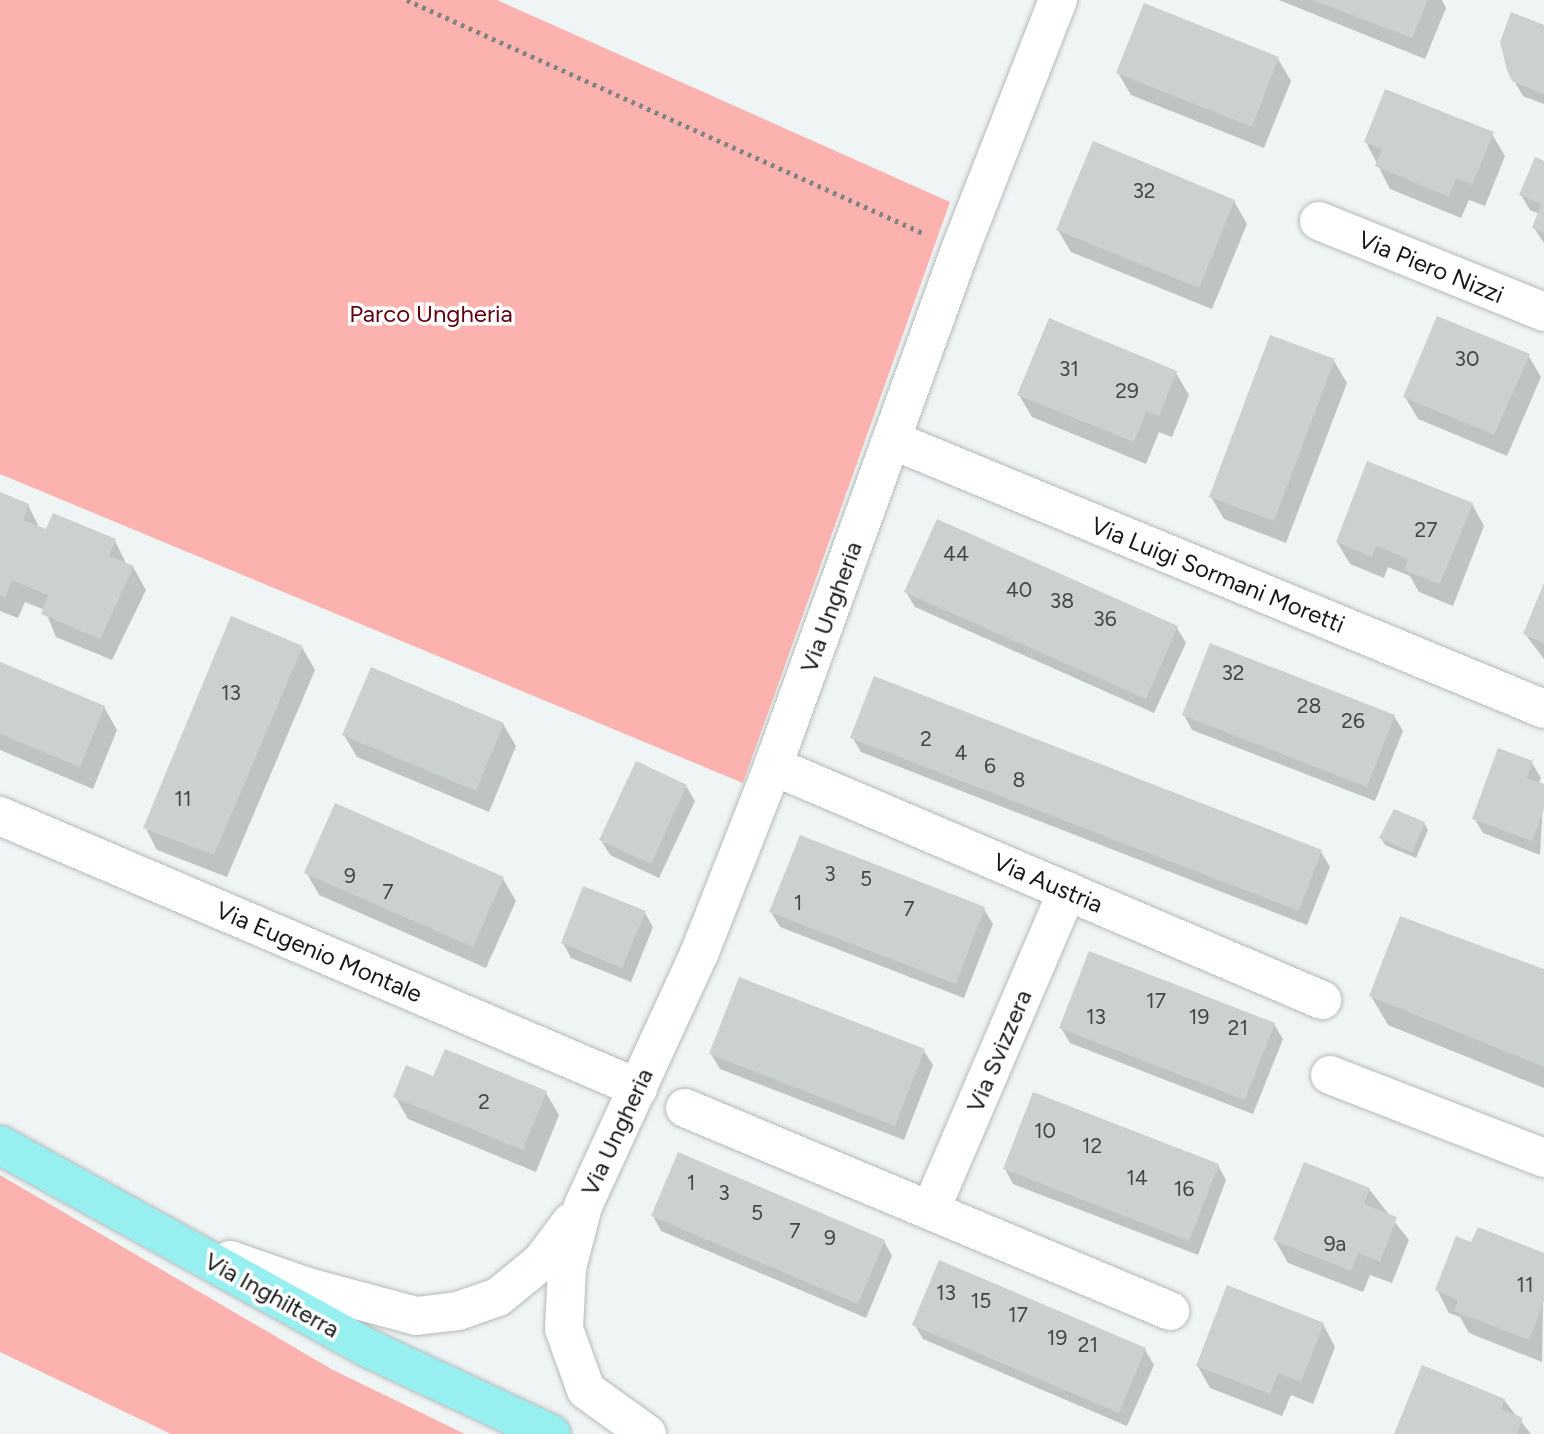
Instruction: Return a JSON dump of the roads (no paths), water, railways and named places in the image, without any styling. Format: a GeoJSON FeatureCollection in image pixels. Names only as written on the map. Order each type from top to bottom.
{"type":"FeatureCollection","features":[{"type":"Feature","properties":{"kind":"main road","name":"Via Inghilterra"},"geometry":{"type":"LineString","coordinates":[[0,1145],[372,1350],[551,1434]]}},
{"type":"Feature","properties":{"kind":"street","name":"Via Ungheria"},"geometry":{"type":"LineString","coordinates":[[647,1434],[586,1390],[564,1329],[567,1268],[583,1206],[699,954],[773,766],[960,250],[1058,0]]}},
{"type":"Feature","properties":{"kind":"street","name":"Via Piero Nizzi"},"geometry":{"type":"LineString","coordinates":[[1319,221],[1544,312]]}},
{"type":"Feature","properties":{"kind":"street","name":"Via Luigi Sormani Moretti"},"geometry":{"type":"LineString","coordinates":[[892,440],[1544,709]]}},
{"type":"Feature","properties":{"kind":"street","name":"Via Austria"},"geometry":{"type":"LineString","coordinates":[[773,766],[1322,1000]]}},
{"type":"Feature","properties":{"kind":"street","name":"Via Eugenio Montale"},"geometry":{"type":"LineString","coordinates":[[0,816],[638,1088]]}},
{"type":"Feature","properties":{"kind":"street","name":"Via Svizzera"},"geometry":{"type":"LineString","coordinates":[[931,1209],[1067,891]]}},
{"type":"Feature","properties":{"kind":"street"},"geometry":{"type":"LineString","coordinates":[[1330,1075],[1544,1158]]}},
{"type":"Feature","properties":{"kind":"street"},"geometry":{"type":"LineString","coordinates":[[685,1108],[1170,1311]]}},
{"type":"Feature","properties":{"kind":"street","name":"Via Ungheria"},"geometry":{"type":"LineString","coordinates":[[168,1238],[308,1287],[416,1316],[458,1311],[498,1297],[541,1262],[583,1206]]}},
{"type":"Feature","properties":{"kind":"park label","name":"Parco Ungheria"},"geometry":{"type":"Point","coordinates":[431,314]}}]}
